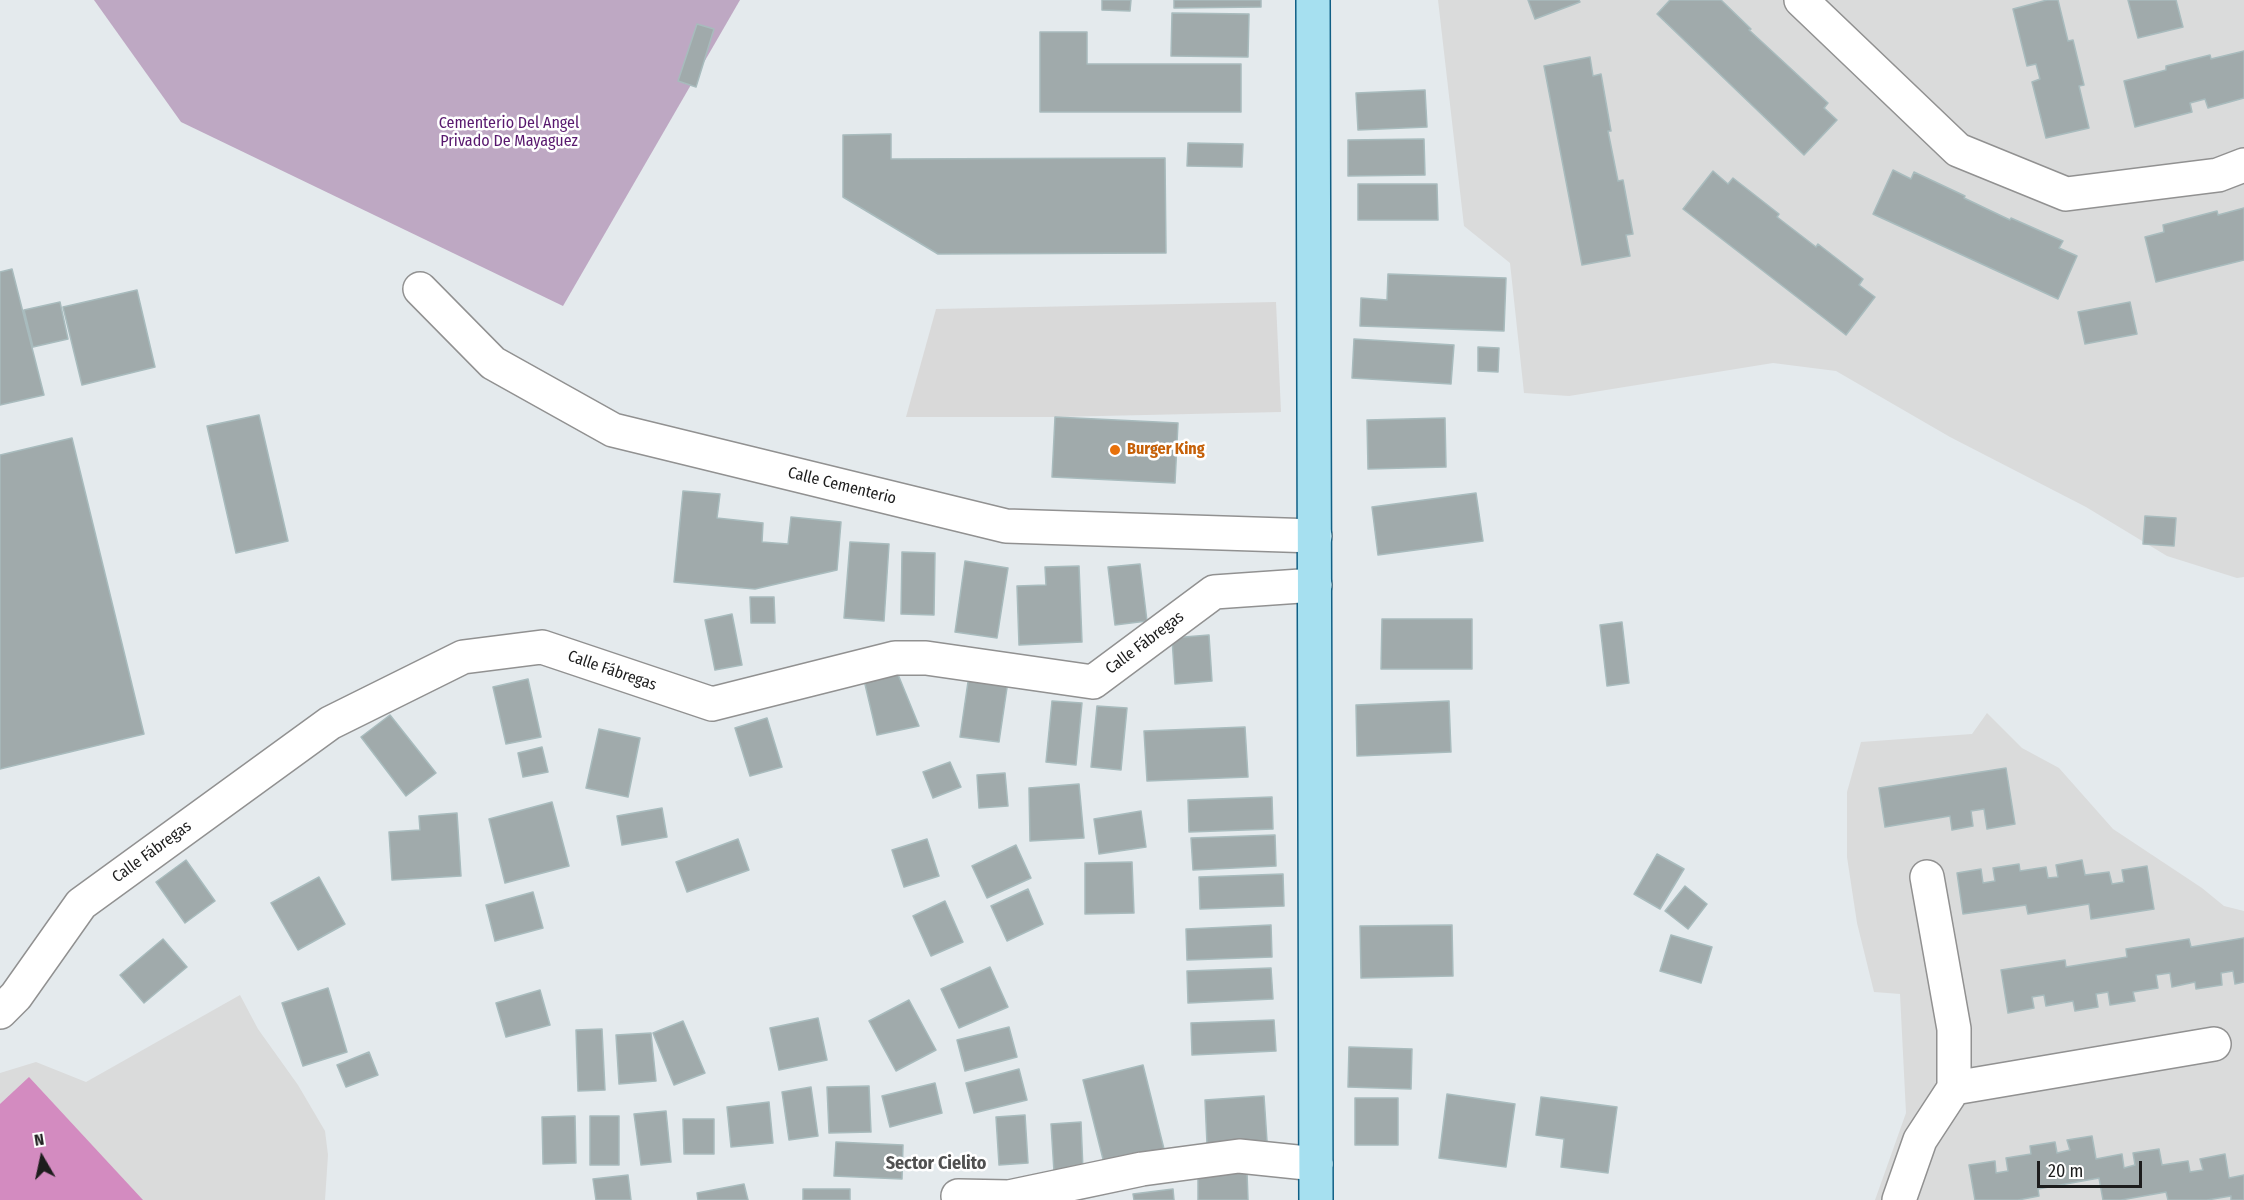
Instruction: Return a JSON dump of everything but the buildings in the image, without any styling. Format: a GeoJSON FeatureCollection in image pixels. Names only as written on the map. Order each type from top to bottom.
{"type":"FeatureCollection","features":[{"type":"Feature","properties":{"kind":"main road"},"geometry":{"type":"LineString","coordinates":[[1313,0],[1316,1200]]}},
{"type":"Feature","properties":{"kind":"street"},"geometry":{"type":"LineString","coordinates":[[1801,0],[1958,150],[2066,194],[2218,175],[2244,165]]}},
{"type":"Feature","properties":{"kind":"street","name":"Calle Cementerio"},"geometry":{"type":"LineString","coordinates":[[420,289],[493,363],[613,430],[1006,526],[1315,536]]}},
{"type":"Feature","properties":{"kind":"street","name":"Calle Fábregas"},"geometry":{"type":"LineString","coordinates":[[0,1012],[16,996],[81,904],[330,723],[463,657],[542,647],[712,704],[895,658],[926,658],[1093,682],[1214,592],[1315,585]]}},
{"type":"Feature","properties":{"kind":"street"},"geometry":{"type":"LineString","coordinates":[[1899,1200],[1920,1140],[1954,1088],[1954,1029],[1927,877]]}},
{"type":"Feature","properties":{"kind":"street"},"geometry":{"type":"LineString","coordinates":[[1954,1088],[2214,1044]]}},
{"type":"Feature","properties":{"kind":"street"},"geometry":{"type":"LineString","coordinates":[[958,1196],[1007,1198],[1142,1168],[1239,1156],[1316,1164]]}},
{"type":"Feature","properties":{"kind":"shaded area"},"geometry":{"type":"Polygon","coordinates":[[[1438,0],[2244,0],[2244,577],[2237,578],[2167,556],[2086,507],[1950,437],[1836,371],[1773,363],[1569,396],[1524,393],[1510,263],[1464,226],[1438,0]]]}},
{"type":"Feature","properties":{"kind":"shaded area"},"geometry":{"type":"Polygon","coordinates":[[[1276,302],[1281,412],[1055,417],[906,417],[936,309],[1276,302]]]}},
{"type":"Feature","properties":{"kind":"shaded area"},"geometry":{"type":"Polygon","coordinates":[[[1987,713],[2022,748],[2059,768],[2113,829],[2202,888],[2224,906],[2244,911],[2244,1200],[1875,1200],[1906,1113],[1900,994],[1874,992],[1857,923],[1847,857],[1847,792],[1861,742],[1972,734],[1987,713]]]}},
{"type":"Feature","properties":{"kind":"shaded area"},"geometry":{"type":"Polygon","coordinates":[[[240,995],[258,1029],[298,1085],[325,1131],[328,1155],[325,1200],[0,1200],[0,1073],[36,1062],[86,1082],[240,995]]]}},
{"type":"Feature","properties":{"kind":"shaded area"},"geometry":{"type":"Polygon","coordinates":[[[29,1077],[143,1200],[0,1200],[0,1104],[29,1077]]]}},
{"type":"Feature","properties":{"kind":"green space","name":"Cementerio Del Angel Privado De Mayaguez"},"geometry":{"type":"Polygon","coordinates":[[[94,0],[740,0],[563,306],[181,122],[94,0]]]}},
{"type":"Feature","properties":{"kind":"place","name":"Burger King"},"geometry":{"type":"Point","coordinates":[1115,450]}},
{"type":"Feature","properties":{"kind":"district","name":"Sector Cielito"},"geometry":{"type":"Point","coordinates":[936,1164]}}]}
